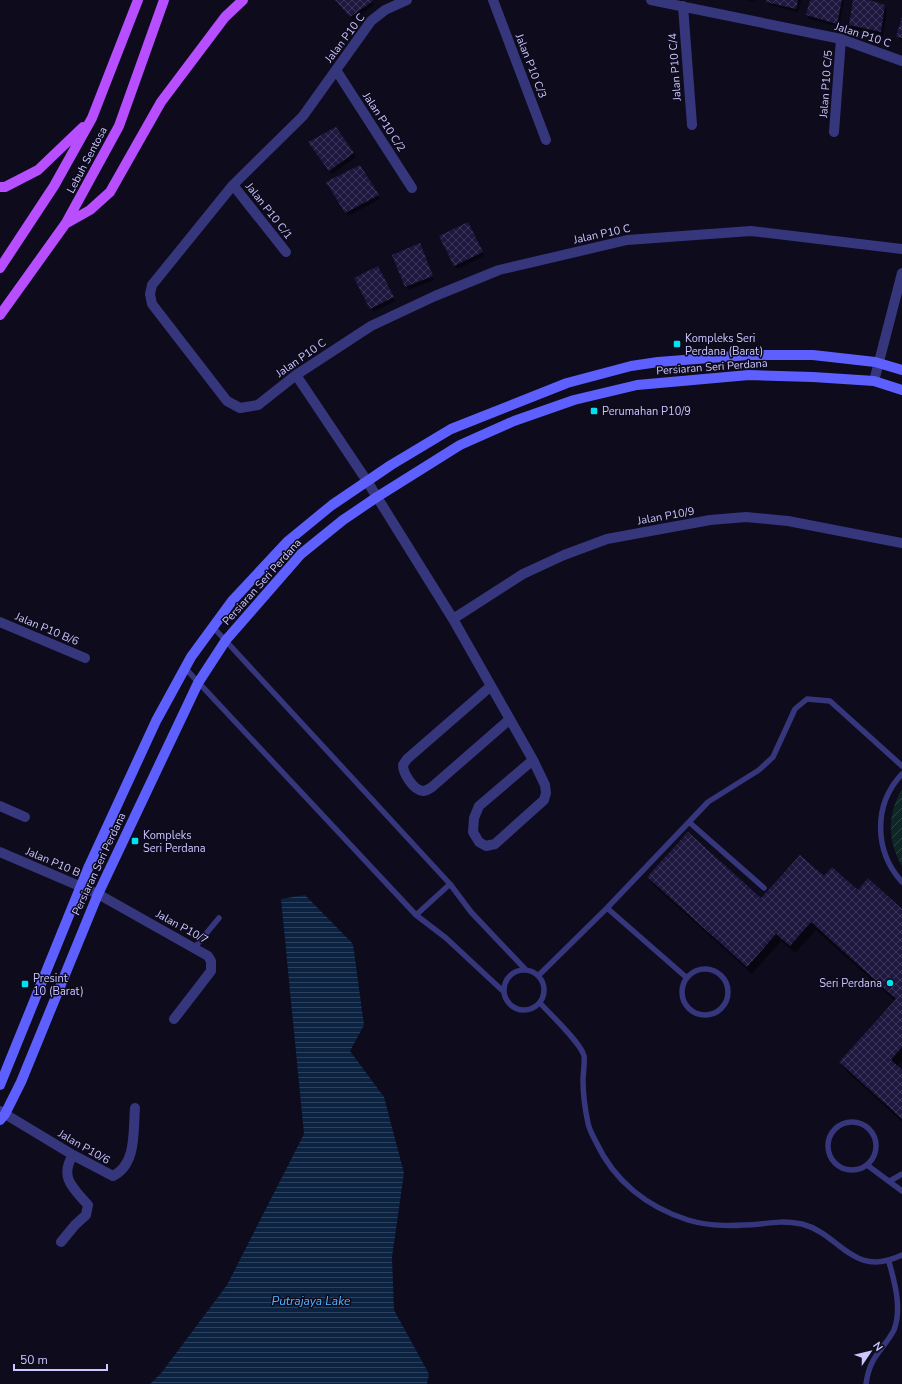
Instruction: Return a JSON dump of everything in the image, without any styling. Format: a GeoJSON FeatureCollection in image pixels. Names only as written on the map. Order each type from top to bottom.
{"type":"FeatureCollection","features":[{"type":"Feature","properties":{"kind":"main road","name":"Lebuh Sentosa"},"geometry":{"type":"LineString","coordinates":[[0,268],[54,186],[92,118],[138,0]]}},
{"type":"Feature","properties":{"kind":"main road","name":"Lebuh Sentosa"},"geometry":{"type":"LineString","coordinates":[[0,315],[66,223],[119,126],[164,0]]}},
{"type":"Feature","properties":{"kind":"main road"},"geometry":{"type":"LineString","coordinates":[[66,223],[90,210],[110,192],[160,102],[225,17],[243,0]]}},
{"type":"Feature","properties":{"kind":"main road"},"geometry":{"type":"LineString","coordinates":[[0,187],[5,187],[38,170],[92,118]]}},
{"type":"Feature","properties":{"kind":"street","name":"Jalan P10 C"},"geometry":{"type":"LineString","coordinates":[[407,0],[384,10],[371,21],[303,116],[233,185],[152,285],[150,294],[152,304],[227,401],[234,405],[240,408],[258,405],[296,375],[371,326],[435,296],[499,270],[627,240],[751,231],[902,249]]}},
{"type":"Feature","properties":{"kind":"street","name":"Jalan P10 C/3"},"geometry":{"type":"LineString","coordinates":[[493,0],[546,140]]}},
{"type":"Feature","properties":{"kind":"street","name":"Jalan P10 C"},"geometry":{"type":"LineString","coordinates":[[651,0],[841,39],[902,61]]}},
{"type":"Feature","properties":{"kind":"street","name":"Jalan P10 C/4"},"geometry":{"type":"LineString","coordinates":[[683,6],[692,125]]}},
{"type":"Feature","properties":{"kind":"street","name":"Jalan P10 C/5"},"geometry":{"type":"LineString","coordinates":[[834,132],[841,39]]}},
{"type":"Feature","properties":{"kind":"street","name":"Jalan P10 C/2"},"geometry":{"type":"LineString","coordinates":[[336,70],[412,188]]}},
{"type":"Feature","properties":{"kind":"street","name":"Jalan P10 C/1"},"geometry":{"type":"LineString","coordinates":[[233,185],[286,252]]}},
{"type":"Feature","properties":{"kind":"street"},"geometry":{"type":"LineString","coordinates":[[874,381],[902,273]]}},
{"type":"Feature","properties":{"kind":"street","name":"Persiaran Seri Perdana"},"geometry":{"type":"LineString","coordinates":[[0,1085],[81,887],[125,786],[156,721],[185,668],[232,601],[288,541],[332,505],[451,429],[567,383],[631,366],[658,362],[748,355],[813,355],[878,363],[902,370]]}},
{"type":"Feature","properties":{"kind":"street"},"geometry":{"type":"LineString","coordinates":[[296,375],[368,481],[453,619],[533,760],[545,785],[546,793],[544,800],[495,844],[486,846],[479,842],[473,832],[474,818],[479,806],[533,760]]}},
{"type":"Feature","properties":{"kind":"street","name":"Persiaran Seri Perdana"},"geometry":{"type":"LineString","coordinates":[[2,1115],[21,1082],[98,894],[198,683],[226,640],[301,554],[343,520],[377,496],[460,445],[514,421],[574,400],[637,385],[749,375],[813,376],[874,381],[902,390]]}},
{"type":"Feature","properties":{"kind":"street","name":"Jalan P10/9"},"geometry":{"type":"LineString","coordinates":[[453,619],[523,574],[564,555],[607,539],[704,521],[746,516],[788,521],[902,543]]}},
{"type":"Feature","properties":{"kind":"street","name":"Jalan P10 B/6"},"geometry":{"type":"LineString","coordinates":[[0,622],[85,658]]}},
{"type":"Feature","properties":{"kind":"street"},"geometry":{"type":"LineString","coordinates":[[491,686],[407,759],[403,765],[403,772],[417,789],[425,791],[510,719]]}},
{"type":"Feature","properties":{"kind":"street"},"geometry":{"type":"LineString","coordinates":[[0,806],[25,817]]}},
{"type":"Feature","properties":{"kind":"street","name":"Jalan P10 B"},"geometry":{"type":"LineString","coordinates":[[0,852],[98,894]]}},
{"type":"Feature","properties":{"kind":"street","name":"Jalan P10/7"},"geometry":{"type":"LineString","coordinates":[[98,894],[195,947],[208,956],[211,961],[211,971],[174,1020]]}},
{"type":"Feature","properties":{"kind":"street","name":"Jalan P10/6"},"geometry":{"type":"LineString","coordinates":[[2,1115],[109,1175],[114,1176],[123,1170],[130,1155],[135,1108]]}},
{"type":"Feature","properties":{"kind":"street"},"geometry":{"type":"LineString","coordinates":[[61,1242],[75,1225],[86,1216],[88,1205],[74,1190],[66,1175],[67,1164],[73,1155]]}},
{"type":"Feature","properties":{"kind":"lane"},"geometry":{"type":"LineString","coordinates":[[213,627],[450,884],[471,912],[525,969]]}},
{"type":"Feature","properties":{"kind":"lane"},"geometry":{"type":"LineString","coordinates":[[185,668],[416,915],[446,938],[504,992]]}},
{"type":"Feature","properties":{"kind":"lane"},"geometry":{"type":"LineString","coordinates":[[538,975],[606,908],[708,802],[759,770],[773,756],[795,709],[807,699],[830,701],[902,766]]}},
{"type":"Feature","properties":{"kind":"lane"},"geometry":{"type":"LineString","coordinates":[[902,774],[886,797],[880,822],[881,837],[886,859],[902,882]]}},
{"type":"Feature","properties":{"kind":"lane"},"geometry":{"type":"LineString","coordinates":[[689,822],[764,888]]}},
{"type":"Feature","properties":{"kind":"lane"},"geometry":{"type":"LineString","coordinates":[[416,915],[450,884]]}},
{"type":"Feature","properties":{"kind":"lane"},"geometry":{"type":"LineString","coordinates":[[606,908],[687,978]]}},
{"type":"Feature","properties":{"kind":"lane"},"geometry":{"type":"LineString","coordinates":[[195,947],[220,918]]}},
{"type":"Feature","properties":{"kind":"lane"},"geometry":{"type":"LineString","coordinates":[[525,969],[531,970],[538,975],[544,983],[545,990],[540,1003],[528,1010],[518,1009],[508,1002],[504,992],[504,985],[508,977],[514,972],[525,969]]}},
{"type":"Feature","properties":{"kind":"lane"},"geometry":{"type":"LineString","coordinates":[[706,969],[718,972],[726,981],[728,989],[728,996],[724,1007],[710,1015],[699,1015],[692,1011],[687,1006],[682,995],[683,987],[687,978],[699,970],[706,969]]}},
{"type":"Feature","properties":{"kind":"lane"},"geometry":{"type":"LineString","coordinates":[[540,1003],[580,1047],[584,1056],[583,1080],[588,1124],[600,1151],[617,1176],[638,1195],[661,1209],[687,1220],[712,1226],[759,1224],[785,1221],[805,1225],[825,1236],[852,1256],[867,1261],[889,1262],[902,1255]]}},
{"type":"Feature","properties":{"kind":"lane"},"geometry":{"type":"LineString","coordinates":[[853,1122],[865,1126],[870,1131],[874,1138],[876,1150],[874,1156],[867,1165],[852,1170],[843,1168],[836,1163],[831,1157],[828,1144],[836,1129],[846,1123],[853,1122]]}},
{"type":"Feature","properties":{"kind":"lane"},"geometry":{"type":"LineString","coordinates":[[867,1165],[902,1191]]}},
{"type":"Feature","properties":{"kind":"lane"},"geometry":{"type":"LineString","coordinates":[[890,1181],[902,1174]]}},
{"type":"Feature","properties":{"kind":"lane"},"geometry":{"type":"LineString","coordinates":[[866,1384],[874,1356],[894,1330],[898,1317],[899,1298],[889,1262]]}},
{"type":"Feature","properties":{"kind":"green space"},"geometry":{"type":"Polygon","coordinates":[[[902,789],[902,866],[891,837],[891,818],[902,789]]]}},
{"type":"Feature","properties":{"kind":"water","name":"Putrajaya Lake"},"geometry":{"type":"Polygon","coordinates":[[[305,895],[353,944],[364,1025],[350,1051],[384,1097],[404,1173],[392,1257],[394,1310],[429,1374],[427,1384],[150,1384],[162,1372],[227,1285],[304,1134],[281,899],[305,895]]]}},
{"type":"Feature","properties":{"kind":"building"},"geometry":{"type":"Polygon","coordinates":[[[335,0],[372,0],[373,1],[350,17],[335,0]]]}},
{"type":"Feature","properties":{"kind":"building"},"geometry":{"type":"Polygon","coordinates":[[[767,0],[798,0],[796,9],[766,2],[767,0]]]}},
{"type":"Feature","properties":{"kind":"building"},"geometry":{"type":"Polygon","coordinates":[[[810,0],[842,0],[837,24],[806,15],[810,0]]]}},
{"type":"Feature","properties":{"kind":"building"},"geometry":{"type":"Polygon","coordinates":[[[853,0],[869,0],[885,5],[881,32],[849,25],[853,0]]]}},
{"type":"Feature","properties":{"kind":"building"},"geometry":{"type":"Polygon","coordinates":[[[902,17],[902,38],[896,37],[902,17]]]}},
{"type":"Feature","properties":{"kind":"building"},"geometry":{"type":"Polygon","coordinates":[[[336,127],[354,153],[329,171],[308,142],[336,127]]]}},
{"type":"Feature","properties":{"kind":"building"},"geometry":{"type":"Polygon","coordinates":[[[360,165],[379,195],[345,213],[326,182],[360,165]]]}},
{"type":"Feature","properties":{"kind":"building"},"geometry":{"type":"Polygon","coordinates":[[[468,222],[483,252],[454,266],[439,236],[468,222]]]}},
{"type":"Feature","properties":{"kind":"building"},"geometry":{"type":"Polygon","coordinates":[[[420,243],[433,276],[405,287],[392,255],[420,243]]]}},
{"type":"Feature","properties":{"kind":"building"},"geometry":{"type":"Polygon","coordinates":[[[378,266],[394,297],[370,309],[354,278],[378,266]]]}},
{"type":"Feature","properties":{"kind":"building","name":"Seri Perdana"},"geometry":{"type":"Polygon","coordinates":[[[688,832],[761,898],[800,855],[824,876],[832,867],[858,890],[868,878],[902,909],[902,1047],[891,1060],[902,1070],[902,1119],[839,1062],[896,999],[811,922],[790,946],[776,934],[747,967],[647,877],[688,832]]]}},
{"type":"Feature","properties":{"kind":"place","name":"Kompleks Seri Perdana (Barat)"},"geometry":{"type":"Point","coordinates":[677,344]}},
{"type":"Feature","properties":{"kind":"place","name":"Perumahan P10/9"},"geometry":{"type":"Point","coordinates":[594,411]}},
{"type":"Feature","properties":{"kind":"place","name":"Kompleks Seri Perdana"},"geometry":{"type":"Point","coordinates":[135,841]}},
{"type":"Feature","properties":{"kind":"place","name":"Seri Perdana"},"geometry":{"type":"Point","coordinates":[890,983]}},
{"type":"Feature","properties":{"kind":"place","name":"Presint 10 (Barat)"},"geometry":{"type":"Point","coordinates":[25,984]}}]}
